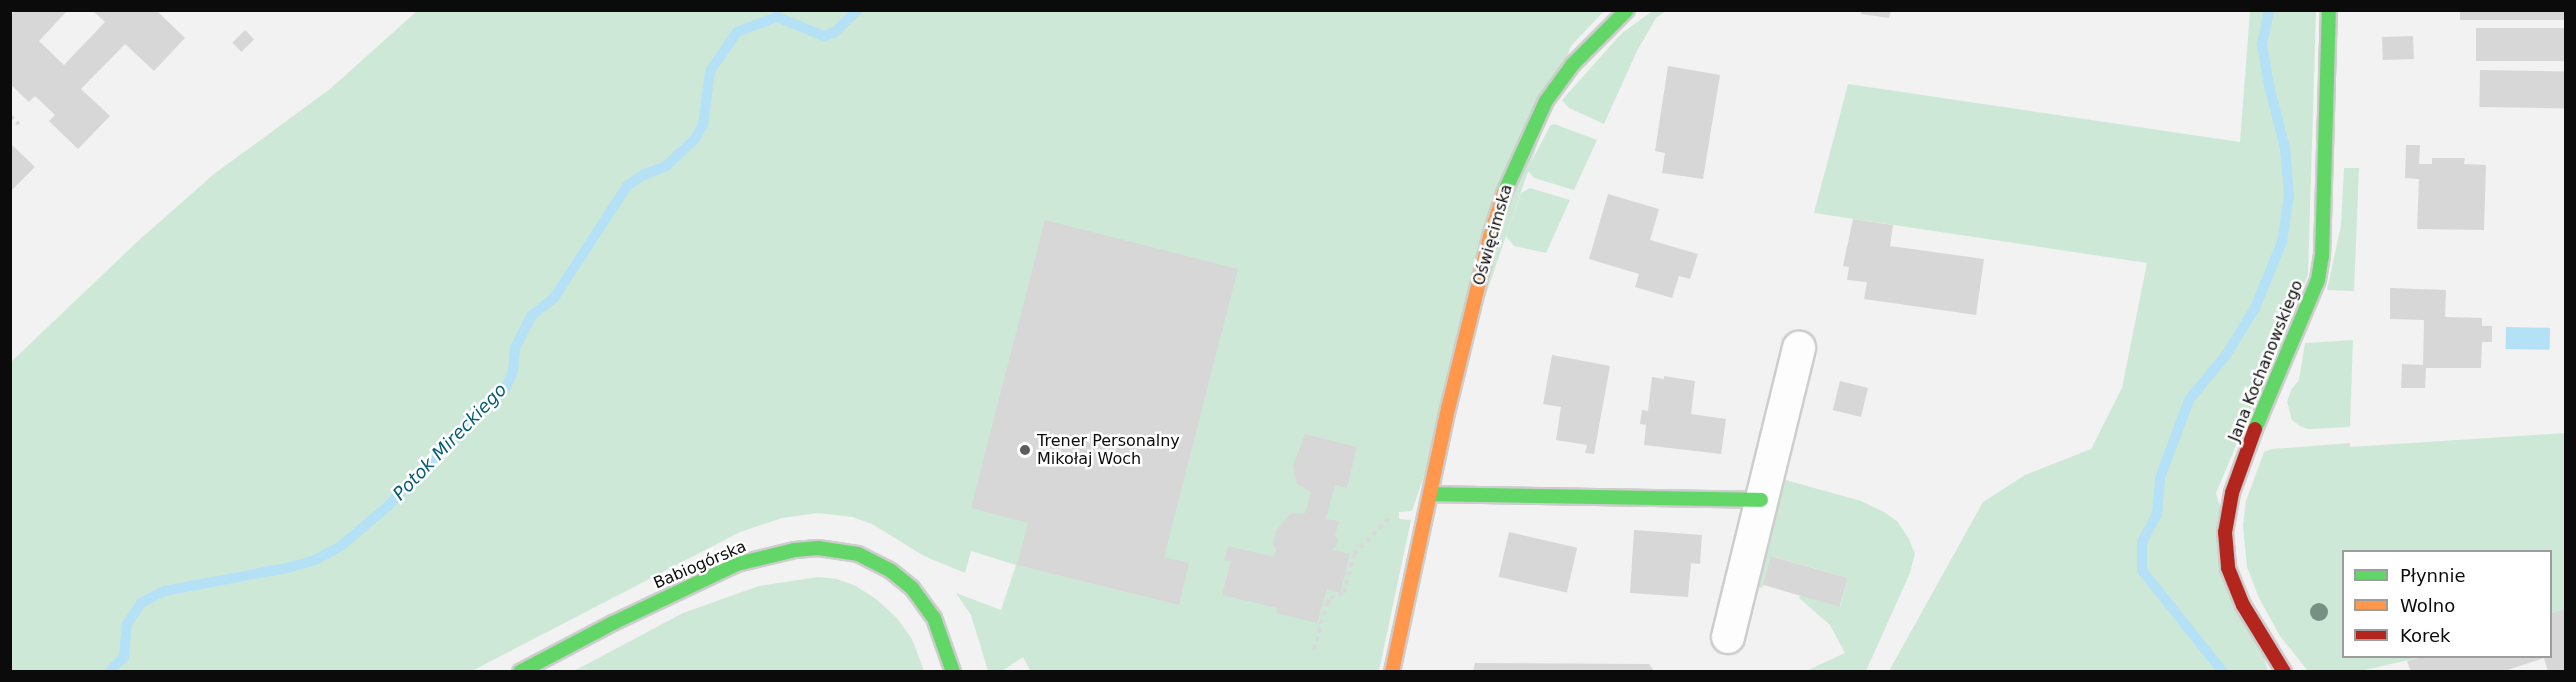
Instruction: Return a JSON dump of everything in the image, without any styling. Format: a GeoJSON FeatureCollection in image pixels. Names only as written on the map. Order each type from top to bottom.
{"type":"FeatureCollection","features":[{"type":"Feature","properties":{"kind":"street","name":"Oświęcimska"},"geometry":{"type":"LineString","coordinates":[[1392,672],[1471,313],[1505,189],[1546,102],[1573,64],[1598,36],[1627,10]]}},
{"type":"Feature","properties":{"kind":"street","name":"Jana Kochanowskiego"},"geometry":{"type":"LineString","coordinates":[[2284,672],[2243,605],[2235,587],[2228,568],[2225,532],[2232,493],[2250,443],[2318,280],[2322,256],[2330,10]]}},
{"type":"Feature","properties":{"kind":"street"},"geometry":{"type":"LineString","coordinates":[[1728,637],[1799,348]]}},
{"type":"Feature","properties":{"kind":"street"},"geometry":{"type":"LineString","coordinates":[[1431,494],[1761,500]]}},
{"type":"Feature","properties":{"kind":"street","name":"Babiogórska"},"geometry":{"type":"LineString","coordinates":[[520,672],[613,623],[737,564],[795,550],[818,548],[858,554],[891,571],[912,588],[934,618],[943,638],[953,672]]}},
{"type":"Feature","properties":{"kind":"path"},"geometry":{"type":"LineString","coordinates":[[10,116],[19,124]]}},
{"type":"Feature","properties":{"kind":"path"},"geometry":{"type":"LineString","coordinates":[[1314,650],[1327,603],[1334,596],[1344,593],[1354,554],[1388,516],[1427,516]]}},
{"type":"Feature","properties":{"kind":"green space"},"geometry":{"type":"Polygon","coordinates":[[[417,11],[1604,11],[1571,46],[1412,511],[1399,512],[1399,519],[1411,520],[1379,671],[1031,672],[1023,657],[1002,671],[988,671],[971,615],[956,593],[1001,610],[1016,565],[971,551],[965,573],[924,556],[872,524],[852,517],[818,513],[782,518],[740,532],[472,671],[11,672],[11,362],[138,241],[214,174],[330,89],[417,11]]]}},
{"type":"Feature","properties":{"kind":"green space"},"geometry":{"type":"Polygon","coordinates":[[[1652,11],[1666,11],[1656,18],[1637,51],[1604,124],[1569,108],[1562,100],[1621,34],[1652,11]]]}},
{"type":"Feature","properties":{"kind":"green space"},"geometry":{"type":"Polygon","coordinates":[[[2250,11],[2316,11],[2308,275],[2216,493],[2268,671],[1889,671],[1983,502],[2025,475],[2091,449],[2122,388],[2147,263],[1814,213],[1848,84],[2240,142],[2250,11]]]}},
{"type":"Feature","properties":{"kind":"green space"},"geometry":{"type":"Polygon","coordinates":[[[1554,124],[1597,140],[1574,190],[1534,178],[1527,170],[1550,126],[1554,124]]]}},
{"type":"Feature","properties":{"kind":"green space"},"geometry":{"type":"Polygon","coordinates":[[[2344,168],[2359,168],[2354,291],[2327,290],[2341,225],[2344,168]]]}},
{"type":"Feature","properties":{"kind":"green space"},"geometry":{"type":"Polygon","coordinates":[[[1530,188],[1570,200],[1546,253],[1514,246],[1506,236],[1521,193],[1530,188]]]}},
{"type":"Feature","properties":{"kind":"green space"},"geometry":{"type":"Polygon","coordinates":[[[2353,340],[2350,427],[2308,429],[2300,426],[2292,420],[2287,402],[2291,390],[2299,380],[2305,343],[2353,340]]]}},
{"type":"Feature","properties":{"kind":"green space"},"geometry":{"type":"Polygon","coordinates":[[[2565,433],[2565,609],[2552,614],[2552,550],[2342,550],[2342,658],[2418,658],[2360,671],[2308,671],[2280,636],[2259,598],[2247,567],[2243,525],[2246,501],[2264,452],[2272,449],[2350,443],[2350,447],[2565,433]]]}},
{"type":"Feature","properties":{"kind":"green space"},"geometry":{"type":"Polygon","coordinates":[[[1782,479],[1861,501],[1897,521],[1909,539],[1915,554],[1910,573],[1866,671],[1806,671],[1845,653],[1830,625],[1799,598],[1800,595],[1840,607],[1848,578],[1772,556],[1762,588],[1754,585],[1782,479]]]}},
{"type":"Feature","properties":{"kind":"green space"},"geometry":{"type":"Polygon","coordinates":[[[818,577],[837,579],[856,586],[876,599],[897,618],[912,639],[924,671],[574,671],[683,613],[759,586],[818,577]]]}},
{"type":"Feature","properties":{"kind":"water"},"geometry":{"type":"Polygon","coordinates":[[[2506,327],[2550,328],[2550,350],[2506,349],[2506,327]]]}},
{"type":"Feature","properties":{"kind":"building"},"geometry":{"type":"Polygon","coordinates":[[[16,10],[68,10],[39,41],[64,65],[105,22],[92,10],[156,10],[185,38],[154,71],[125,44],[81,89],[110,116],[78,149],[49,121],[55,115],[35,96],[29,102],[10,84],[10,16],[16,10]]]}},
{"type":"Feature","properties":{"kind":"building"},"geometry":{"type":"Polygon","coordinates":[[[1862,10],[1891,10],[1889,18],[1861,14],[1862,10]]]}},
{"type":"Feature","properties":{"kind":"building"},"geometry":{"type":"Polygon","coordinates":[[[2460,10],[2565,10],[2565,20],[2460,20],[2460,10]]]}},
{"type":"Feature","properties":{"kind":"building"},"geometry":{"type":"Polygon","coordinates":[[[2476,28],[2565,28],[2565,61],[2476,61],[2476,28]]]}},
{"type":"Feature","properties":{"kind":"building"},"geometry":{"type":"Polygon","coordinates":[[[245,30],[254,39],[241,52],[232,43],[245,30]]]}},
{"type":"Feature","properties":{"kind":"building"},"geometry":{"type":"Polygon","coordinates":[[[2413,36],[2414,59],[2383,60],[2382,37],[2413,36]]]}},
{"type":"Feature","properties":{"kind":"building"},"geometry":{"type":"Polygon","coordinates":[[[1668,66],[1720,75],[1703,179],[1662,173],[1665,153],[1655,151],[1668,66]]]}},
{"type":"Feature","properties":{"kind":"building"},"geometry":{"type":"Polygon","coordinates":[[[2480,70],[2565,71],[2564,108],[2479,107],[2480,70]]]}},
{"type":"Feature","properties":{"kind":"building"},"geometry":{"type":"Polygon","coordinates":[[[10,143],[35,167],[10,192],[10,143]]]}},
{"type":"Feature","properties":{"kind":"building"},"geometry":{"type":"Polygon","coordinates":[[[2406,145],[2420,145],[2419,164],[2432,164],[2432,158],[2465,158],[2464,164],[2486,165],[2484,230],[2417,229],[2419,179],[2405,178],[2406,145]]]}},
{"type":"Feature","properties":{"kind":"building"},"geometry":{"type":"Polygon","coordinates":[[[1608,194],[1659,209],[1650,240],[1698,254],[1690,279],[1679,276],[1672,298],[1635,287],[1639,274],[1589,259],[1608,194]]]}},
{"type":"Feature","properties":{"kind":"building"},"geometry":{"type":"Polygon","coordinates":[[[1853,219],[1893,225],[1890,246],[1984,259],[1976,315],[1864,299],[1867,282],[1847,280],[1849,267],[1843,266],[1853,219]]]}},
{"type":"Feature","properties":{"kind":"building"},"geometry":{"type":"Polygon","coordinates":[[[1045,220],[1238,269],[1164,557],[1189,563],[1179,605],[1017,565],[1028,523],[971,508],[1045,220]]]}},
{"type":"Feature","properties":{"kind":"building"},"geometry":{"type":"Polygon","coordinates":[[[2390,288],[2446,290],[2445,317],[2482,318],[2482,326],[2492,326],[2492,342],[2482,342],[2481,368],[2426,368],[2425,388],[2401,388],[2402,364],[2423,365],[2424,320],[2390,319],[2390,288]]]}},
{"type":"Feature","properties":{"kind":"building"},"geometry":{"type":"Polygon","coordinates":[[[1552,355],[1610,366],[1594,454],[1585,453],[1587,445],[1556,440],[1561,407],[1543,404],[1552,355]]]}},
{"type":"Feature","properties":{"kind":"building"},"geometry":{"type":"Polygon","coordinates":[[[1664,376],[1695,381],[1691,414],[1726,419],[1721,454],[1644,445],[1646,425],[1640,424],[1642,410],[1648,411],[1652,377],[1664,379],[1664,376]]]}},
{"type":"Feature","properties":{"kind":"building"},"geometry":{"type":"Polygon","coordinates":[[[1840,381],[1868,388],[1861,417],[1833,410],[1840,381]]]}},
{"type":"Feature","properties":{"kind":"building"},"geometry":{"type":"Polygon","coordinates":[[[1305,434],[1357,447],[1347,488],[1335,485],[1326,519],[1339,521],[1335,535],[1338,540],[1336,547],[1332,549],[1350,554],[1340,593],[1327,589],[1317,623],[1276,613],[1277,608],[1222,595],[1231,561],[1224,560],[1228,546],[1274,557],[1276,549],[1273,543],[1276,531],[1290,514],[1305,513],[1311,492],[1297,484],[1293,466],[1305,434]]]}},
{"type":"Feature","properties":{"kind":"building"},"geometry":{"type":"Polygon","coordinates":[[[1634,530],[1702,535],[1700,564],[1691,563],[1688,597],[1630,593],[1634,530]]]}},
{"type":"Feature","properties":{"kind":"building"},"geometry":{"type":"Polygon","coordinates":[[[1509,532],[1577,548],[1567,593],[1499,577],[1509,532]]]}},
{"type":"Feature","properties":{"kind":"building"},"geometry":{"type":"Polygon","coordinates":[[[1771,556],[1848,578],[1840,607],[1763,585],[1771,556]]]}},
{"type":"Feature","properties":{"kind":"building"},"geometry":{"type":"Polygon","coordinates":[[[2565,609],[2565,672],[2548,672],[2544,658],[2552,658],[2552,613],[2565,609]]]}},
{"type":"Feature","properties":{"kind":"building"},"geometry":{"type":"Polygon","coordinates":[[[2418,658],[2544,658],[2501,672],[2411,672],[2407,661],[2418,658]]]}},
{"type":"Feature","properties":{"kind":"building"},"geometry":{"type":"Polygon","coordinates":[[[1475,663],[1649,664],[1655,672],[1473,672],[1475,663]]]}},
{"type":"Feature","properties":{"kind":"waterway","name":"Potok Mireckiego"},"geometry":{"type":"LineString","coordinates":[[109,672],[124,657],[127,624],[141,603],[164,591],[287,568],[315,560],[341,546],[388,506],[436,455],[485,409],[506,387],[513,371],[515,348],[531,316],[554,298],[627,186],[643,175],[666,166],[694,140],[703,125],[710,71],[737,32],[777,17],[824,36],[835,32],[858,10]]}},
{"type":"Feature","properties":{"kind":"waterway"},"geometry":{"type":"LineString","coordinates":[[2223,672],[2142,570],[2142,542],[2157,514],[2160,478],[2189,400],[2226,355],[2255,308],[2282,242],[2289,195],[2285,148],[2269,85],[2262,44],[2269,10]]}},
{"type":"Feature","properties":{"kind":"traffic: fast"},"geometry":{"type":"LineString","coordinates":[[1504,193],[1546,101],[1573,64],[1627,10]]}},
{"type":"Feature","properties":{"kind":"traffic: fast"},"geometry":{"type":"LineString","coordinates":[[2255,429],[2318,280],[2322,256],[2329,10]]}},
{"type":"Feature","properties":{"kind":"traffic: fast"},"geometry":{"type":"LineString","coordinates":[[1431,494],[1761,500]]}},
{"type":"Feature","properties":{"kind":"traffic: fast"},"geometry":{"type":"LineString","coordinates":[[520,672],[613,623],[737,564],[795,550],[818,548],[858,554],[891,571],[912,588],[934,618],[953,672]]}},
{"type":"Feature","properties":{"kind":"traffic: slow"},"geometry":{"type":"LineString","coordinates":[[1392,672],[1448,409],[1490,237],[1504,193]]}},
{"type":"Feature","properties":{"kind":"traffic: jam"},"geometry":{"type":"LineString","coordinates":[[2255,429],[2232,493],[2225,532],[2228,568],[2243,605],[2284,672]]}},
{"type":"Feature","properties":{"kind":"place","name":"Trener Personalny Mikołaj Woch"},"geometry":{"type":"Point","coordinates":[1025,450]}}]}
